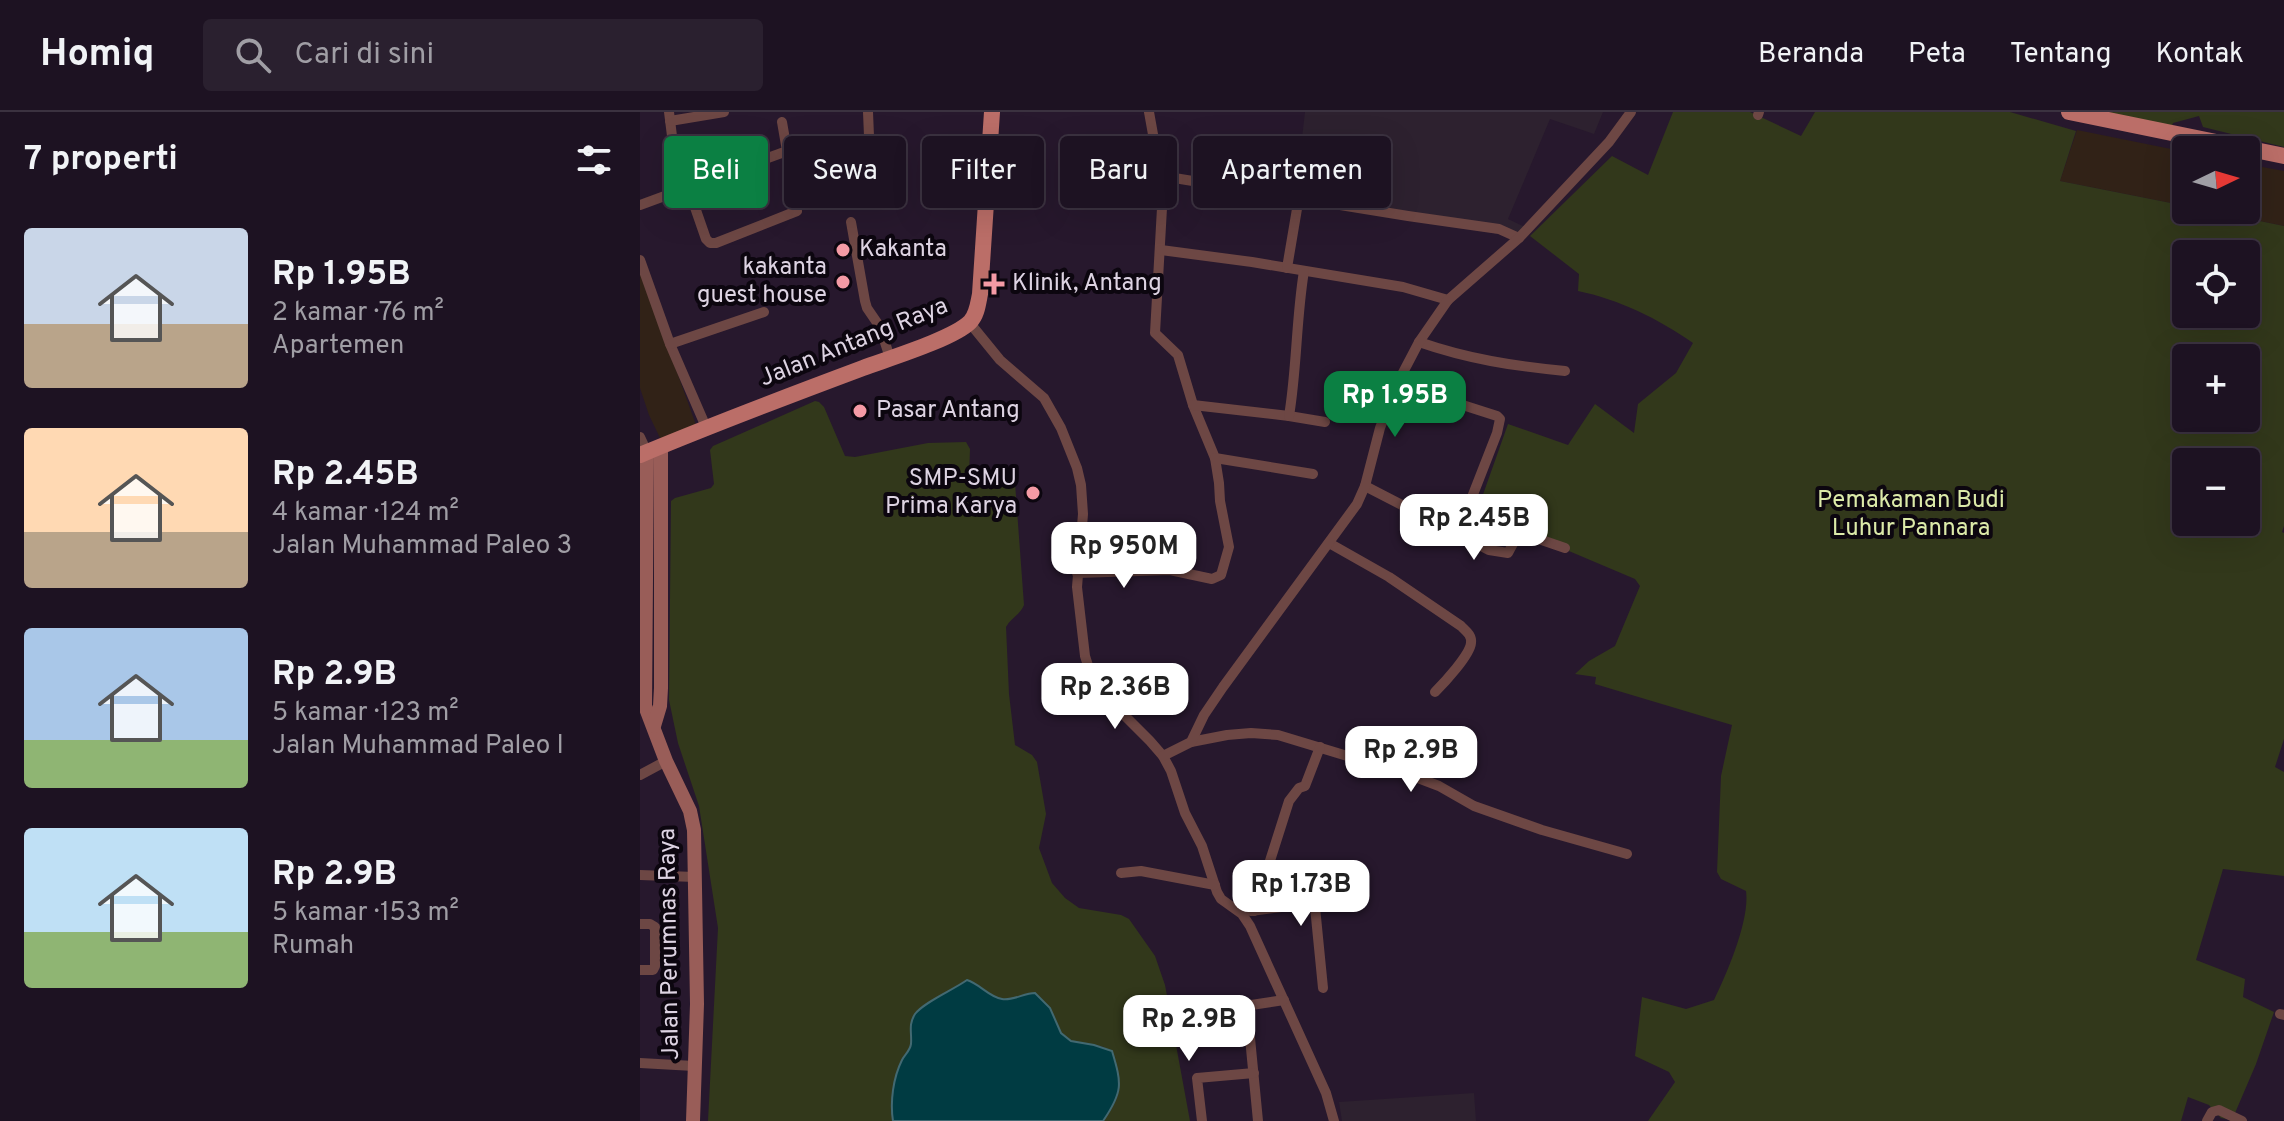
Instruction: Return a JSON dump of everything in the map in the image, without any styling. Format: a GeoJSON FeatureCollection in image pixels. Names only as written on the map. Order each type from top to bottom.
{"type":"FeatureCollection","features":[{"type":"Feature","properties":{"kind":"main road","name":"Jalan Antang Raya"},"geometry":{"type":"LineString","coordinates":[[647,447],[890,358],[950,334],[969,322],[975,314],[980,294],[992,112]]}},
{"type":"Feature","properties":{"kind":"main road"},"geometry":{"type":"LineString","coordinates":[[2069,112],[2284,156]]}},
{"type":"Feature","properties":{"kind":"street"},"geometry":{"type":"LineString","coordinates":[[669,117],[724,112]]}},
{"type":"Feature","properties":{"kind":"street"},"geometry":{"type":"LineString","coordinates":[[868,112],[869,136]]}},
{"type":"Feature","properties":{"kind":"street"},"geometry":{"type":"LineString","coordinates":[[1149,112],[1154,136]]}},
{"type":"Feature","properties":{"kind":"street"},"geometry":{"type":"LineString","coordinates":[[1191,742],[1223,687],[1357,504],[1397,384],[1419,342],[1448,300],[1519,238],[1609,142],[1631,112]]}},
{"type":"Feature","properties":{"kind":"street"},"geometry":{"type":"LineString","coordinates":[[782,122],[784,136]]}},
{"type":"Feature","properties":{"kind":"street"},"geometry":{"type":"LineString","coordinates":[[640,205],[664,195]]}},
{"type":"Feature","properties":{"kind":"street"},"geometry":{"type":"LineString","coordinates":[[695,208],[710,243],[797,211],[796,208]]}},
{"type":"Feature","properties":{"kind":"street"},"geometry":{"type":"LineString","coordinates":[[1077,573],[1170,570],[1212,579],[1221,575],[1229,547],[1215,458],[1193,405],[1178,355],[1155,333],[1162,208]]}},
{"type":"Feature","properties":{"kind":"street"},"geometry":{"type":"LineString","coordinates":[[1287,268],[1297,208]]}},
{"type":"Feature","properties":{"kind":"street"},"geometry":{"type":"LineString","coordinates":[[1362,208],[1499,229],[1519,238]]}},
{"type":"Feature","properties":{"kind":"street"},"geometry":{"type":"LineString","coordinates":[[851,222],[865,301],[880,327],[890,358]]}},
{"type":"Feature","properties":{"kind":"street"},"geometry":{"type":"LineString","coordinates":[[1161,250],[1413,289],[1448,300]]}},
{"type":"Feature","properties":{"kind":"street"},"geometry":{"type":"LineString","coordinates":[[640,260],[670,344],[706,427]]}},
{"type":"Feature","properties":{"kind":"street"},"geometry":{"type":"LineString","coordinates":[[1289,416],[1304,271]]}},
{"type":"Feature","properties":{"kind":"street"},"geometry":{"type":"LineString","coordinates":[[670,344],[764,312]]}},
{"type":"Feature","properties":{"kind":"street"},"geometry":{"type":"LineString","coordinates":[[969,322],[1000,360],[1044,398],[1061,428],[1079,476],[1083,514],[1077,573],[1085,656],[1091,675],[1104,695],[1163,756],[1221,899],[1242,914],[1250,926],[1326,1093],[1334,1121]]}},
{"type":"Feature","properties":{"kind":"street"},"geometry":{"type":"LineString","coordinates":[[1419,342],[1469,358],[1565,371]]}},
{"type":"Feature","properties":{"kind":"street"},"geometry":{"type":"LineString","coordinates":[[1397,384],[1500,419],[1458,533]]}},
{"type":"Feature","properties":{"kind":"street"},"geometry":{"type":"LineString","coordinates":[[1193,405],[1325,422]]}},
{"type":"Feature","properties":{"kind":"street","name":"Jalan Perumnas Raya"},"geometry":{"type":"LineString","coordinates":[[647,447],[645,706],[690,811],[694,830],[697,1004],[693,1121]]}},
{"type":"Feature","properties":{"kind":"street"},"geometry":{"type":"LineString","coordinates":[[1215,458],[1313,474]]}},
{"type":"Feature","properties":{"kind":"street"},"geometry":{"type":"LineString","coordinates":[[1365,486],[1489,550],[1505,553],[1524,534],[1565,548]]}},
{"type":"Feature","properties":{"kind":"street"},"geometry":{"type":"LineString","coordinates":[[1329,543],[1389,577],[1470,635],[1469,648],[1435,692]]}},
{"type":"Feature","properties":{"kind":"street"},"geometry":{"type":"LineString","coordinates":[[1370,763],[1386,733]]}},
{"type":"Feature","properties":{"kind":"street"},"geometry":{"type":"LineString","coordinates":[[1163,756],[1191,742],[1227,735],[1278,735],[1439,786],[1474,806],[1525,824],[1627,854]]}},
{"type":"Feature","properties":{"kind":"street"},"geometry":{"type":"LineString","coordinates":[[1254,911],[1289,801],[1299,788],[1305,786],[1320,747]]}},
{"type":"Feature","properties":{"kind":"street"},"geometry":{"type":"LineString","coordinates":[[640,775],[666,761]]}},
{"type":"Feature","properties":{"kind":"street"},"geometry":{"type":"LineString","coordinates":[[1121,873],[1141,871],[1215,885]]}},
{"type":"Feature","properties":{"kind":"street"},"geometry":{"type":"LineString","coordinates":[[640,875],[695,877]]}},
{"type":"Feature","properties":{"kind":"street"},"geometry":{"type":"LineString","coordinates":[[1242,914],[1305,904],[1315,907],[1323,988]]}},
{"type":"Feature","properties":{"kind":"street"},"geometry":{"type":"LineString","coordinates":[[640,924],[655,927],[655,966],[653,970],[640,970]]}},
{"type":"Feature","properties":{"kind":"street"},"geometry":{"type":"LineString","coordinates":[[1218,1010],[1284,1000]]}},
{"type":"Feature","properties":{"kind":"street"},"geometry":{"type":"LineString","coordinates":[[1247,1007],[1258,1121]]}},
{"type":"Feature","properties":{"kind":"street"},"geometry":{"type":"LineString","coordinates":[[640,1063],[694,1066]]}},
{"type":"Feature","properties":{"kind":"street"},"geometry":{"type":"LineString","coordinates":[[1202,1121],[1197,1078],[1254,1073]]}},
{"type":"Feature","properties":{"kind":"street"},"geometry":{"type":"LineString","coordinates":[[2207,1121],[2212,1112],[2219,1110],[2242,1121]]}},
{"type":"Feature","properties":{"kind":"shaded area"},"geometry":{"type":"Polygon","coordinates":[[[1305,112],[1603,112],[1594,134],[1550,119],[1508,219],[1525,227],[1517,237],[1339,208],[1391,208],[1391,136],[1302,136],[1305,112]]]}},
{"type":"Feature","properties":{"kind":"shaded area"},"geometry":{"type":"Polygon","coordinates":[[[2077,130],[2172,149],[2172,203],[2060,181],[2077,130]]]}},
{"type":"Feature","properties":{"kind":"shaded area"},"geometry":{"type":"Polygon","coordinates":[[[2260,167],[2284,171],[2284,226],[2260,221],[2260,167]]]}},
{"type":"Feature","properties":{"kind":"shaded area"},"geometry":{"type":"Polygon","coordinates":[[[640,269],[696,425],[662,442],[640,388],[640,269]]]}},
{"type":"Feature","properties":{"kind":"shaded area"},"geometry":{"type":"Polygon","coordinates":[[[967,980],[1002,999],[1035,993],[1050,1008],[1061,1033],[1071,1041],[1112,1051],[1119,1088],[1103,1121],[893,1121],[894,1082],[910,1046],[915,1014],[967,980]]]}},
{"type":"Feature","properties":{"kind":"shaded area"},"geometry":{"type":"Polygon","coordinates":[[[1474,1093],[1476,1121],[1342,1121],[1339,1102],[1474,1093]]]}},
{"type":"Feature","properties":{"kind":"green space","name":"Pemakaman Budi Luhur Pannara"},"geometry":{"type":"Polygon","coordinates":[[[1673,112],[1750,112],[1801,136],[1815,112],[2010,112],[2076,131],[2060,181],[2172,203],[2172,224],[2260,224],[2260,221],[2284,226],[2284,739],[2275,767],[2284,772],[2284,876],[2223,869],[2196,960],[2245,979],[2243,997],[2274,1012],[2232,1120],[2221,1118],[2209,1105],[2188,1097],[2181,1121],[1648,1121],[1675,1082],[1669,1072],[1635,1056],[1642,997],[1686,1009],[1714,1000],[1731,961],[1745,916],[1746,891],[1721,879],[1717,872],[1721,776],[1732,725],[1595,684],[1596,677],[1575,674],[1589,661],[1615,646],[1640,586],[1635,579],[1519,530],[1505,546],[1469,534],[1508,424],[1568,445],[1595,404],[1634,433],[1638,404],[1676,373],[1693,343],[1638,311],[1578,291],[1579,274],[1530,236],[1612,156],[1648,175],[1673,112]]]}},
{"type":"Feature","properties":{"kind":"green space"},"geometry":{"type":"Polygon","coordinates":[[[2099,112],[2284,112],[2284,147],[2260,141],[2260,136],[2239,136],[2203,127],[2199,116],[2173,123],[2172,126],[2099,112]]]}},
{"type":"Feature","properties":{"kind":"green space"},"geometry":{"type":"Polygon","coordinates":[[[815,401],[824,407],[845,456],[855,457],[928,443],[966,442],[970,449],[971,481],[1013,480],[1015,483],[1024,605],[1006,627],[1009,694],[1015,745],[1032,755],[1037,762],[1046,814],[1039,848],[1052,883],[1065,898],[1079,908],[1129,919],[1155,956],[1165,985],[1190,1121],[1103,1121],[1118,1092],[1117,1077],[1104,1047],[1071,1041],[1061,1033],[1050,1009],[1035,993],[1002,999],[967,980],[915,1014],[910,1047],[899,1066],[894,1086],[893,1121],[708,1121],[718,928],[699,806],[678,743],[669,700],[671,501],[711,488],[714,484],[710,450],[713,446],[815,401]]]}},
{"type":"Feature","properties":{"kind":"place","name":"Kakanta"},"geometry":{"type":"Point","coordinates":[843,250]}},
{"type":"Feature","properties":{"kind":"place","name":"kakanta guest house"},"geometry":{"type":"Point","coordinates":[843,282]}},
{"type":"Feature","properties":{"kind":"place","name":"Klinik, Antang"},"geometry":{"type":"Point","coordinates":[994,284]}},
{"type":"Feature","properties":{"kind":"place","name":"Pasar Antang"},"geometry":{"type":"Point","coordinates":[860,411]}},
{"type":"Feature","properties":{"kind":"place","name":"SMP-SMU Prima Karya"},"geometry":{"type":"Point","coordinates":[1033,493]}}]}
